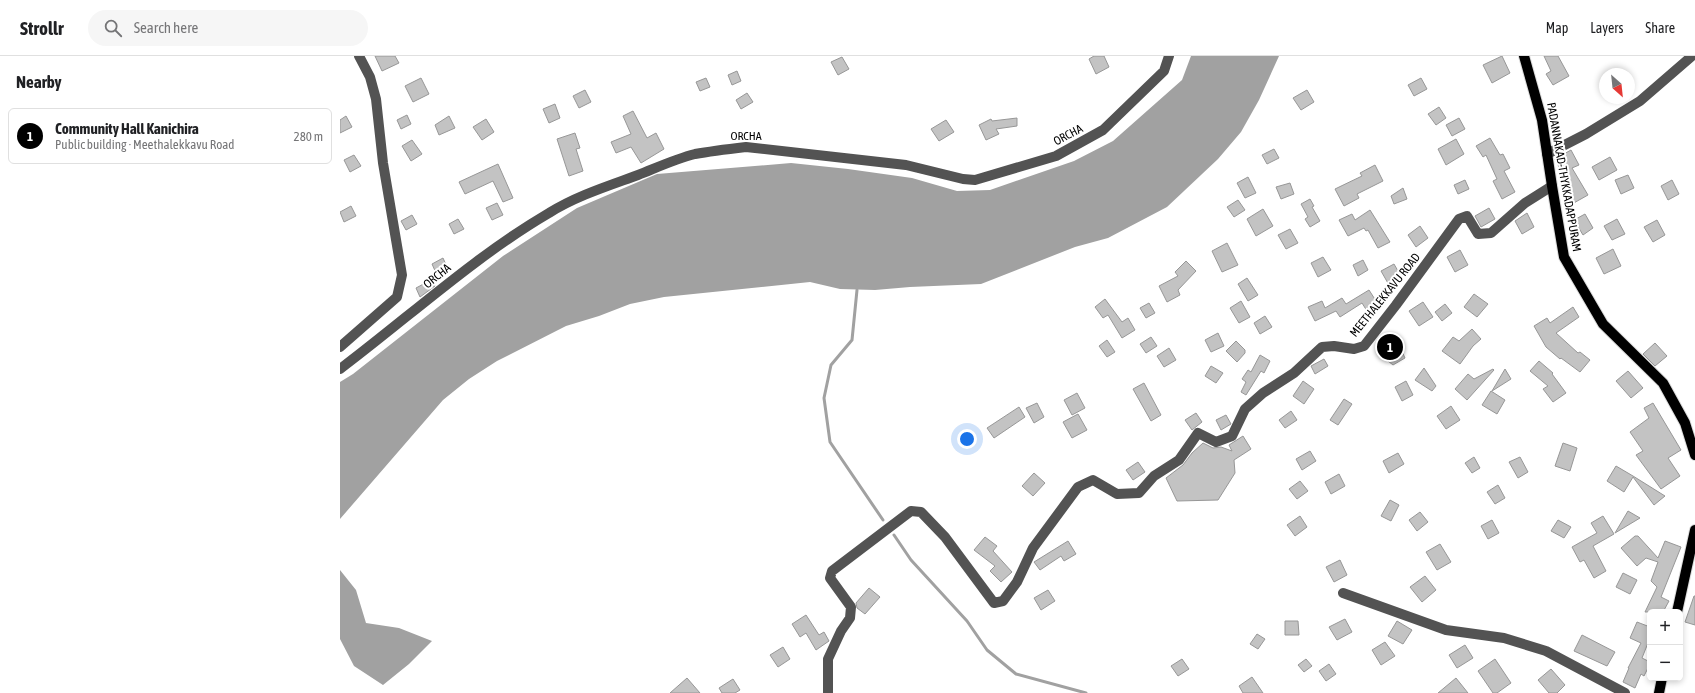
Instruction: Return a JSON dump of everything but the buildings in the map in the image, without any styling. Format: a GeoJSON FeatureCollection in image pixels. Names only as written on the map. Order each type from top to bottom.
{"type":"FeatureCollection","features":[{"type":"Feature","properties":{"kind":"main road","name":"PADANNAKAD-THYKKADAPPURAM"},"geometry":{"type":"LineString","coordinates":[[1524,56],[1542,120],[1564,257],[1603,324],[1663,383],[1685,423],[1695,455]]}},
{"type":"Feature","properties":{"kind":"main road"},"geometry":{"type":"LineString","coordinates":[[1678,609],[1695,530]]}},
{"type":"Feature","properties":{"kind":"main road"},"geometry":{"type":"LineString","coordinates":[[1659,693],[1661,681]]}},
{"type":"Feature","properties":{"kind":"street"},"geometry":{"type":"LineString","coordinates":[[340,347],[397,297],[402,275],[383,163],[376,99],[370,77],[359,56]]}},
{"type":"Feature","properties":{"kind":"street","name":"ORCHA"},"geometry":{"type":"LineString","coordinates":[[340,369],[388,333],[461,274],[514,235],[549,213],[574,200],[621,181],[694,155],[746,147],[906,165],[964,179],[976,180],[1056,156],[1098,133],[1124,111],[1164,71],[1169,56]]}},
{"type":"Feature","properties":{"kind":"street"},"geometry":{"type":"LineString","coordinates":[[1547,154],[1586,134],[1640,101],[1692,56]]}},
{"type":"Feature","properties":{"kind":"street","name":"MEETHALEKKAVU ROAD"},"geometry":{"type":"LineString","coordinates":[[828,693],[828,659],[841,631],[850,618],[851,606],[830,578],[832,571],[911,511],[921,512],[945,537],[994,603],[1003,602],[1017,582],[1033,548],[1078,487],[1093,480],[1117,494],[1139,493],[1154,476],[1179,460],[1198,434],[1216,442],[1232,436],[1245,409],[1263,393],[1294,373],[1322,347],[1334,346],[1354,349],[1364,346],[1459,219],[1467,216],[1478,234],[1491,232],[1525,203],[1552,186]]}},
{"type":"Feature","properties":{"kind":"street"},"geometry":{"type":"LineString","coordinates":[[1343,593],[1446,630],[1504,638],[1546,651],[1625,693]]}},
{"type":"Feature","properties":{"kind":"shaded area"},"geometry":{"type":"Polygon","coordinates":[[[1191,56],[1279,56],[1259,100],[1241,132],[1218,159],[1167,207],[1108,238],[1075,247],[981,284],[875,290],[840,289],[810,282],[664,297],[630,304],[599,316],[566,326],[497,361],[469,379],[443,400],[340,519],[340,382],[353,374],[503,256],[577,208],[657,174],[791,163],[912,178],[957,191],[990,190],[1074,161],[1113,141],[1182,80],[1191,56]]]}},
{"type":"Feature","properties":{"kind":"shaded area"},"geometry":{"type":"Polygon","coordinates":[[[340,570],[356,590],[366,623],[399,628],[432,641],[409,664],[383,685],[354,666],[340,639],[340,570]]]}},
{"type":"Feature","properties":{"kind":"waterway"},"geometry":{"type":"LineString","coordinates":[[857,290],[852,340],[831,365],[824,398],[830,442],[883,520]]}},
{"type":"Feature","properties":{"kind":"waterway"},"geometry":{"type":"LineString","coordinates":[[894,535],[911,560],[967,621],[987,650],[1016,674],[1086,693]]}},
{"type":"Feature","properties":{"kind":"place","name":"Community Hall Kanichira"},"geometry":{"type":"Point","coordinates":[1390,347]}}]}
